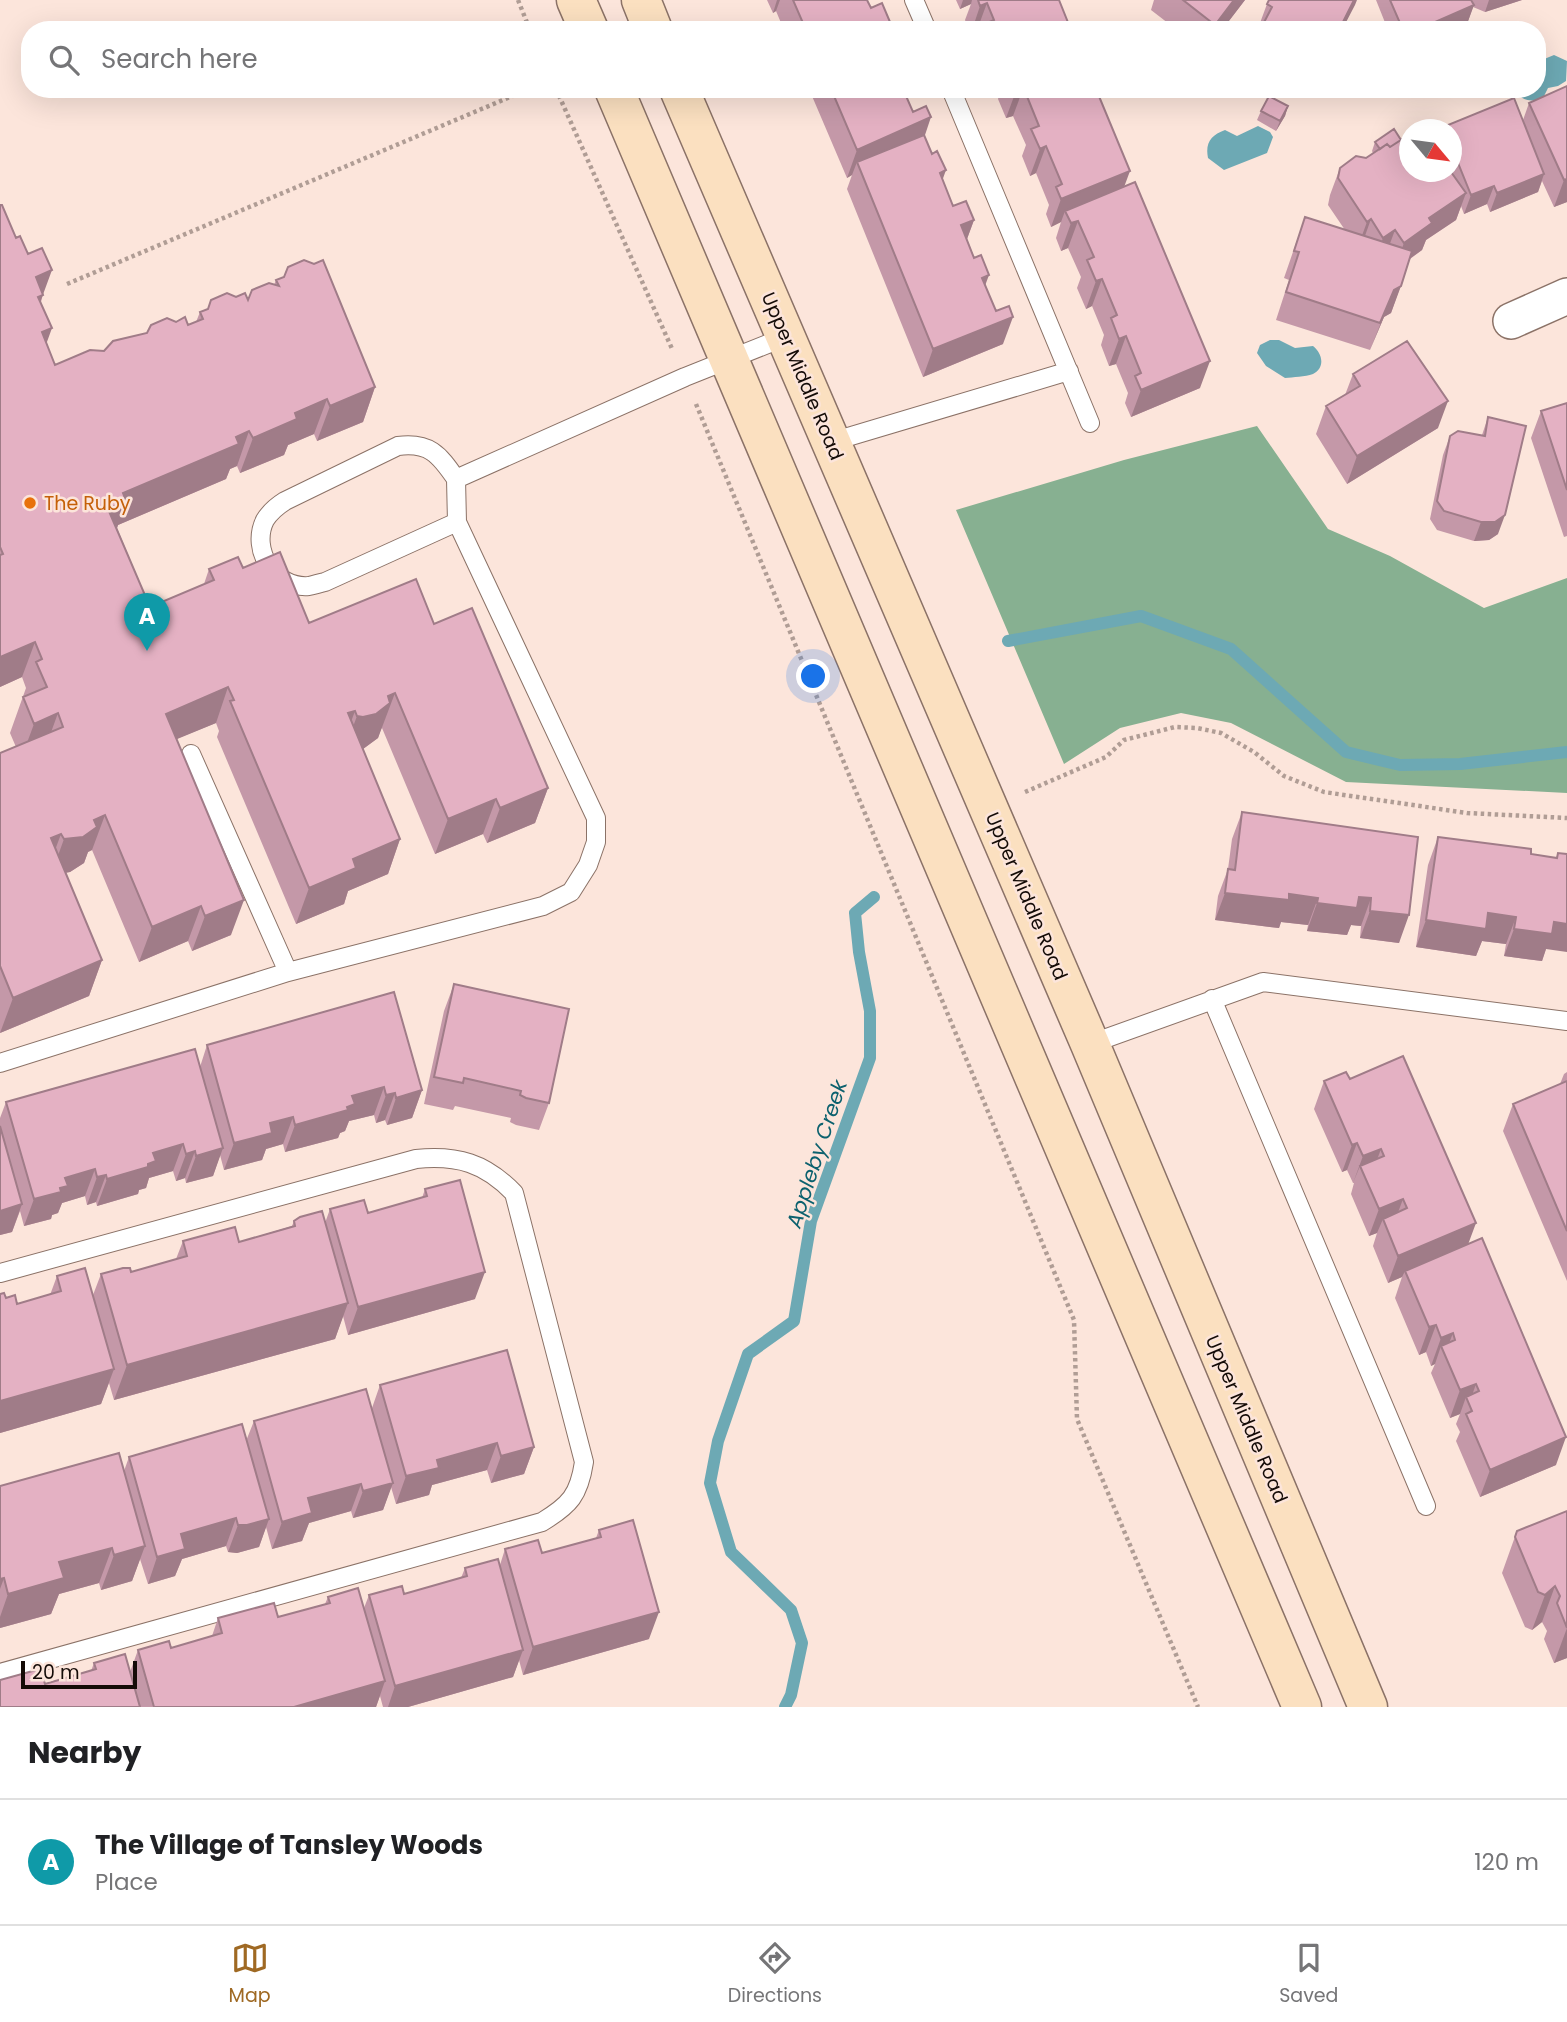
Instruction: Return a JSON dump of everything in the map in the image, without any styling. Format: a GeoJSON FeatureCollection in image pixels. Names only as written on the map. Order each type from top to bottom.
{"type":"FeatureCollection","features":[{"type":"Feature","properties":{"kind":"main road"},"geometry":{"type":"LineString","coordinates":[[576,0],[585,21]]}},
{"type":"Feature","properties":{"kind":"main road"},"geometry":{"type":"LineString","coordinates":[[641,0],[649,21]]}},
{"type":"Feature","properties":{"kind":"main road"},"geometry":{"type":"LineString","coordinates":[[618,98],[1302,1707]]}},
{"type":"Feature","properties":{"kind":"main road","name":"Upper Middle Road"},"geometry":{"type":"LineString","coordinates":[[683,98],[989,805],[1368,1707]]}},
{"type":"Feature","properties":{"kind":"street"},"geometry":{"type":"LineString","coordinates":[[1511,321],[1567,296]]}},
{"type":"Feature","properties":{"kind":"lane"},"geometry":{"type":"LineString","coordinates":[[914,0],[922,21]]}},
{"type":"Feature","properties":{"kind":"lane"},"geometry":{"type":"LineString","coordinates":[[955,98],[1090,423]]}},
{"type":"Feature","properties":{"kind":"lane"},"geometry":{"type":"LineString","coordinates":[[456,478],[685,377],[785,337]]}},
{"type":"Feature","properties":{"kind":"lane"},"geometry":{"type":"LineString","coordinates":[[831,442],[1069,371]]}},
{"type":"Feature","properties":{"kind":"lane"},"geometry":{"type":"LineString","coordinates":[[0,1063],[288,972],[542,905],[571,892],[588,865],[596,842],[596,818],[457,522],[456,478],[443,459],[415,444],[398,446],[275,508],[266,519],[261,534],[261,547],[271,570],[279,577],[306,586],[325,582],[457,522]]}},
{"type":"Feature","properties":{"kind":"lane"},"geometry":{"type":"LineString","coordinates":[[191,754],[288,972]]}},
{"type":"Feature","properties":{"kind":"lane"},"geometry":{"type":"LineString","coordinates":[[1090,1044],[1263,982],[1567,1021]]}},
{"type":"Feature","properties":{"kind":"lane"},"geometry":{"type":"LineString","coordinates":[[1212,999],[1426,1506]]}},
{"type":"Feature","properties":{"kind":"lane"},"geometry":{"type":"LineString","coordinates":[[0,1273],[416,1158],[442,1156],[466,1161],[497,1175],[514,1193],[584,1462],[581,1484],[566,1507],[542,1522],[0,1673]]}},
{"type":"Feature","properties":{"kind":"path"},"geometry":{"type":"LineString","coordinates":[[517,0],[526,21]]}},
{"type":"Feature","properties":{"kind":"path"},"geometry":{"type":"LineString","coordinates":[[67,284],[507,98]]}},
{"type":"Feature","properties":{"kind":"path"},"geometry":{"type":"LineString","coordinates":[[560,98],[685,377],[1074,1320],[1077,1419],[1198,1707]]}},
{"type":"Feature","properties":{"kind":"path"},"geometry":{"type":"LineString","coordinates":[[989,805],[1034,789],[1106,757],[1125,740],[1175,727],[1221,733],[1254,752],[1284,776],[1324,792],[1467,813],[1567,818]]}},
{"type":"Feature","properties":{"kind":"green space"},"geometry":{"type":"Polygon","coordinates":[[[1257,426],[1328,529],[1390,556],[1484,608],[1567,578],[1567,793],[1346,782],[1231,723],[1181,713],[1120,728],[1064,764],[956,510],[1124,460],[1257,426]]]}},
{"type":"Feature","properties":{"kind":"water"},"geometry":{"type":"Polygon","coordinates":[[[1554,55],[1567,61],[1566,81],[1548,88],[1546,92],[1546,58],[1554,55]]]}},
{"type":"Feature","properties":{"kind":"water"},"geometry":{"type":"Polygon","coordinates":[[[1524,98],[1543,98],[1530,101],[1524,98]]]}},
{"type":"Feature","properties":{"kind":"water"},"geometry":{"type":"Polygon","coordinates":[[[1258,126],[1270,132],[1273,137],[1267,153],[1224,170],[1208,158],[1208,144],[1216,134],[1225,130],[1237,136],[1258,126]]]}},
{"type":"Feature","properties":{"kind":"water"},"geometry":{"type":"Polygon","coordinates":[[[1270,340],[1279,340],[1295,348],[1313,346],[1319,352],[1320,368],[1310,375],[1285,378],[1266,366],[1257,353],[1260,345],[1270,340]]]}},
{"type":"Feature","properties":{"kind":"building"},"geometry":{"type":"Polygon","coordinates":[[[793,0],[867,0],[871,8],[882,3],[890,21],[802,21],[793,0]]]}},
{"type":"Feature","properties":{"kind":"building"},"geometry":{"type":"Polygon","coordinates":[[[978,0],[1059,0],[1067,21],[992,21],[994,20],[987,3],[980,6],[978,0]]]}},
{"type":"Feature","properties":{"kind":"building"},"geometry":{"type":"Polygon","coordinates":[[[1183,0],[1234,0],[1218,21],[1210,21],[1183,0]]]}},
{"type":"Feature","properties":{"kind":"building"},"geometry":{"type":"Polygon","coordinates":[[[1269,0],[1354,0],[1344,21],[1265,21],[1272,7],[1267,4],[1269,0]]]}},
{"type":"Feature","properties":{"kind":"building"},"geometry":{"type":"Polygon","coordinates":[[[1390,0],[1471,0],[1474,5],[1438,21],[1399,21],[1390,0]]]}},
{"type":"Feature","properties":{"kind":"building"},"geometry":{"type":"Polygon","coordinates":[[[1567,86],[1567,179],[1564,180],[1529,103],[1546,98],[1546,95],[1567,86]]]}},
{"type":"Feature","properties":{"kind":"building"},"geometry":{"type":"Polygon","coordinates":[[[835,98],[907,98],[913,112],[926,106],[931,117],[857,150],[835,98]]]}},
{"type":"Feature","properties":{"kind":"building"},"geometry":{"type":"Polygon","coordinates":[[[1028,98],[1100,98],[1130,171],[1061,199],[1056,187],[1062,184],[1046,146],[1040,149],[1031,129],[1039,126],[1028,98]]]}},
{"type":"Feature","properties":{"kind":"building"},"geometry":{"type":"Polygon","coordinates":[[[1268,98],[1288,106],[1280,121],[1261,111],[1268,98]]]}},
{"type":"Feature","properties":{"kind":"building"},"geometry":{"type":"Polygon","coordinates":[[[1514,98],[1544,174],[1497,193],[1494,186],[1471,195],[1462,173],[1462,119],[1514,98]]]}},
{"type":"Feature","properties":{"kind":"building"},"geometry":{"type":"Polygon","coordinates":[[[1394,129],[1399,137],[1399,141],[1390,147],[1387,144],[1380,149],[1375,142],[1394,129]]]}},
{"type":"Feature","properties":{"kind":"building"},"geometry":{"type":"Polygon","coordinates":[[[924,135],[932,154],[937,151],[946,170],[940,173],[953,206],[966,201],[974,220],[961,225],[974,258],[981,255],[989,275],[982,278],[996,311],[1009,306],[1013,317],[933,349],[857,162],[924,135]]]}},
{"type":"Feature","properties":{"kind":"building"},"geometry":{"type":"Polygon","coordinates":[[[1399,141],[1399,182],[1458,182],[1466,193],[1429,218],[1432,223],[1404,243],[1395,230],[1383,238],[1371,219],[1367,222],[1338,178],[1340,168],[1356,156],[1366,158],[1387,144],[1390,147],[1399,141]]]}},
{"type":"Feature","properties":{"kind":"building"},"geometry":{"type":"Polygon","coordinates":[[[1135,182],[1210,361],[1141,390],[1135,376],[1141,373],[1126,336],[1119,339],[1111,318],[1117,315],[1102,279],[1096,281],[1087,260],[1094,257],[1078,221],[1071,223],[1065,211],[1135,182]]]}},
{"type":"Feature","properties":{"kind":"building"},"geometry":{"type":"Polygon","coordinates":[[[0,205],[16,238],[20,236],[28,254],[42,248],[52,270],[36,277],[43,295],[38,297],[52,328],[42,332],[55,365],[90,350],[104,351],[113,341],[147,333],[151,325],[167,318],[176,322],[185,317],[188,325],[203,319],[200,312],[208,309],[211,300],[227,293],[236,297],[245,293],[248,300],[252,290],[269,283],[279,286],[276,280],[284,277],[288,267],[304,260],[314,264],[323,260],[375,387],[330,406],[327,399],[295,413],[297,419],[253,438],[249,431],[236,437],[239,444],[123,493],[126,501],[108,509],[150,607],[214,580],[209,569],[238,557],[243,568],[280,552],[309,623],[416,579],[434,624],[472,608],[548,788],[500,808],[496,799],[448,819],[395,693],[388,696],[390,703],[376,714],[363,717],[357,716],[355,711],[348,713],[400,839],[353,859],[356,868],[309,888],[230,701],[234,700],[228,687],[166,714],[244,900],[205,916],[201,906],[152,927],[105,815],[94,820],[97,827],[83,837],[64,839],[61,834],[51,838],[102,960],[13,998],[0,966],[0,753],[63,727],[58,713],[34,724],[23,697],[47,687],[36,662],[42,659],[35,642],[0,657],[0,555],[3,554],[0,547],[0,205]]]}},
{"type":"Feature","properties":{"kind":"building"},"geometry":{"type":"Polygon","coordinates":[[[1305,217],[1412,251],[1401,286],[1394,290],[1380,323],[1286,292],[1299,252],[1294,251],[1305,217]]]}},
{"type":"Feature","properties":{"kind":"building"},"geometry":{"type":"Polygon","coordinates":[[[1407,341],[1448,401],[1357,456],[1326,406],[1360,386],[1353,374],[1407,341]]]}},
{"type":"Feature","properties":{"kind":"building"},"geometry":{"type":"Polygon","coordinates":[[[1567,403],[1567,490],[1541,411],[1567,403]]]}},
{"type":"Feature","properties":{"kind":"building"},"geometry":{"type":"Polygon","coordinates":[[[1488,417],[1526,426],[1505,515],[1495,522],[1481,522],[1444,511],[1437,501],[1450,436],[1458,431],[1485,436],[1488,417]]]}},
{"type":"Feature","properties":{"kind":"building"},"geometry":{"type":"Polygon","coordinates":[[[1242,812],[1418,837],[1409,915],[1370,911],[1371,898],[1359,897],[1357,908],[1317,903],[1318,898],[1289,894],[1289,900],[1225,893],[1228,869],[1235,870],[1242,812]]]}},
{"type":"Feature","properties":{"kind":"building"},"geometry":{"type":"Polygon","coordinates":[[[1438,837],[1531,849],[1531,854],[1557,858],[1558,853],[1567,854],[1567,924],[1554,922],[1552,934],[1514,929],[1516,917],[1488,913],[1486,929],[1426,920],[1438,837]]]}},
{"type":"Feature","properties":{"kind":"building"},"geometry":{"type":"Polygon","coordinates":[[[454,984],[569,1009],[549,1103],[526,1098],[520,1095],[521,1091],[464,1078],[463,1083],[434,1077],[454,984]]]}},
{"type":"Feature","properties":{"kind":"building"},"geometry":{"type":"Polygon","coordinates":[[[394,992],[422,1090],[396,1098],[395,1093],[386,1095],[384,1087],[352,1096],[355,1104],[347,1107],[348,1110],[295,1125],[293,1117],[270,1123],[272,1133],[234,1143],[207,1045],[394,992]]]}},
{"type":"Feature","properties":{"kind":"building"},"geometry":{"type":"Polygon","coordinates":[[[195,1049],[223,1148],[196,1156],[195,1151],[186,1154],[183,1144],[153,1153],[156,1161],[148,1164],[148,1167],[107,1179],[106,1175],[97,1177],[95,1169],[65,1178],[68,1186],[60,1188],[61,1192],[34,1199],[6,1102],[195,1049]]]}},
{"type":"Feature","properties":{"kind":"building"},"geometry":{"type":"Polygon","coordinates":[[[1403,1056],[1476,1223],[1398,1256],[1383,1219],[1407,1208],[1403,1199],[1379,1209],[1360,1166],[1384,1156],[1381,1149],[1363,1156],[1357,1143],[1352,1145],[1324,1081],[1346,1072],[1350,1079],[1403,1056]]]}},
{"type":"Feature","properties":{"kind":"building"},"geometry":{"type":"Polygon","coordinates":[[[1567,1081],[1567,1231],[1513,1104],[1567,1081]]]}},
{"type":"Feature","properties":{"kind":"building"},"geometry":{"type":"Polygon","coordinates":[[[0,1126],[22,1204],[0,1211],[0,1126]]]}},
{"type":"Feature","properties":{"kind":"building"},"geometry":{"type":"Polygon","coordinates":[[[460,1180],[485,1272],[358,1307],[330,1209],[364,1200],[368,1213],[427,1196],[425,1189],[460,1180]]]}},
{"type":"Feature","properties":{"kind":"building"},"geometry":{"type":"Polygon","coordinates":[[[322,1211],[348,1303],[127,1365],[101,1274],[123,1268],[130,1268],[131,1272],[187,1256],[183,1241],[235,1227],[239,1242],[295,1226],[294,1221],[300,1217],[322,1211]]]}},
{"type":"Feature","properties":{"kind":"building"},"geometry":{"type":"Polygon","coordinates":[[[1482,1238],[1566,1437],[1490,1470],[1466,1414],[1472,1411],[1466,1397],[1479,1391],[1476,1384],[1460,1390],[1441,1346],[1455,1340],[1453,1333],[1441,1338],[1436,1325],[1429,1327],[1405,1271],[1482,1238]]]}},
{"type":"Feature","properties":{"kind":"building"},"geometry":{"type":"Polygon","coordinates":[[[85,1268],[114,1369],[0,1401],[0,1294],[4,1293],[6,1298],[15,1295],[17,1304],[61,1291],[57,1276],[85,1268]]]}},
{"type":"Feature","properties":{"kind":"building"},"geometry":{"type":"Polygon","coordinates":[[[507,1350],[534,1447],[501,1456],[497,1443],[437,1460],[439,1468],[406,1476],[380,1385],[507,1350]]]}},
{"type":"Feature","properties":{"kind":"building"},"geometry":{"type":"Polygon","coordinates":[[[366,1389],[393,1483],[363,1491],[361,1484],[308,1498],[312,1513],[282,1522],[254,1421],[366,1389]]]}},
{"type":"Feature","properties":{"kind":"building"},"geometry":{"type":"Polygon","coordinates":[[[242,1424],[269,1519],[238,1525],[236,1518],[181,1534],[185,1549],[157,1557],[129,1457],[242,1424]]]}},
{"type":"Feature","properties":{"kind":"building"},"geometry":{"type":"Polygon","coordinates":[[[119,1453],[145,1546],[114,1555],[112,1548],[59,1562],[64,1578],[8,1594],[4,1578],[0,1579],[0,1486],[119,1453]]]}},
{"type":"Feature","properties":{"kind":"building"},"geometry":{"type":"Polygon","coordinates":[[[1567,1511],[1567,1628],[1557,1603],[1560,1596],[1555,1586],[1545,1595],[1538,1592],[1515,1537],[1517,1531],[1567,1511]]]}},
{"type":"Feature","properties":{"kind":"building"},"geometry":{"type":"Polygon","coordinates":[[[633,1520],[659,1612],[533,1647],[505,1549],[538,1540],[542,1553],[601,1537],[599,1530],[633,1520]]]}},
{"type":"Feature","properties":{"kind":"building"},"geometry":{"type":"Polygon","coordinates":[[[498,1559],[523,1650],[395,1686],[369,1595],[402,1586],[404,1594],[467,1576],[465,1568],[498,1559]]]}},
{"type":"Feature","properties":{"kind":"building"},"geometry":{"type":"Polygon","coordinates":[[[358,1588],[385,1681],[294,1707],[154,1707],[138,1650],[169,1641],[171,1648],[222,1633],[218,1618],[274,1603],[278,1617],[330,1603],[328,1597],[358,1588]]]}},
{"type":"Feature","properties":{"kind":"building"},"geometry":{"type":"Polygon","coordinates":[[[125,1654],[140,1707],[0,1707],[0,1680],[40,1669],[45,1684],[96,1669],[94,1663],[125,1654]]]}},
{"type":"Feature","properties":{"kind":"waterway","name":"Appleby Creek"},"geometry":{"type":"LineString","coordinates":[[1008,641],[1141,616],[1231,649],[1346,752],[1400,765],[1460,764],[1567,752]]}},
{"type":"Feature","properties":{"kind":"waterway","name":"Appleby Creek"},"geometry":{"type":"LineString","coordinates":[[785,1707],[791,1695],[802,1643],[791,1610],[731,1552],[710,1483],[718,1441],[748,1354],[794,1321],[811,1221],[870,1058],[870,1011],[855,913],[874,897]]}},
{"type":"Feature","properties":{"kind":"place","name":"The Ruby"},"geometry":{"type":"Point","coordinates":[30,503]}},
{"type":"Feature","properties":{"kind":"place","name":"The Village of Tansley Woods"},"geometry":{"type":"Point","coordinates":[147,651]}}]}
